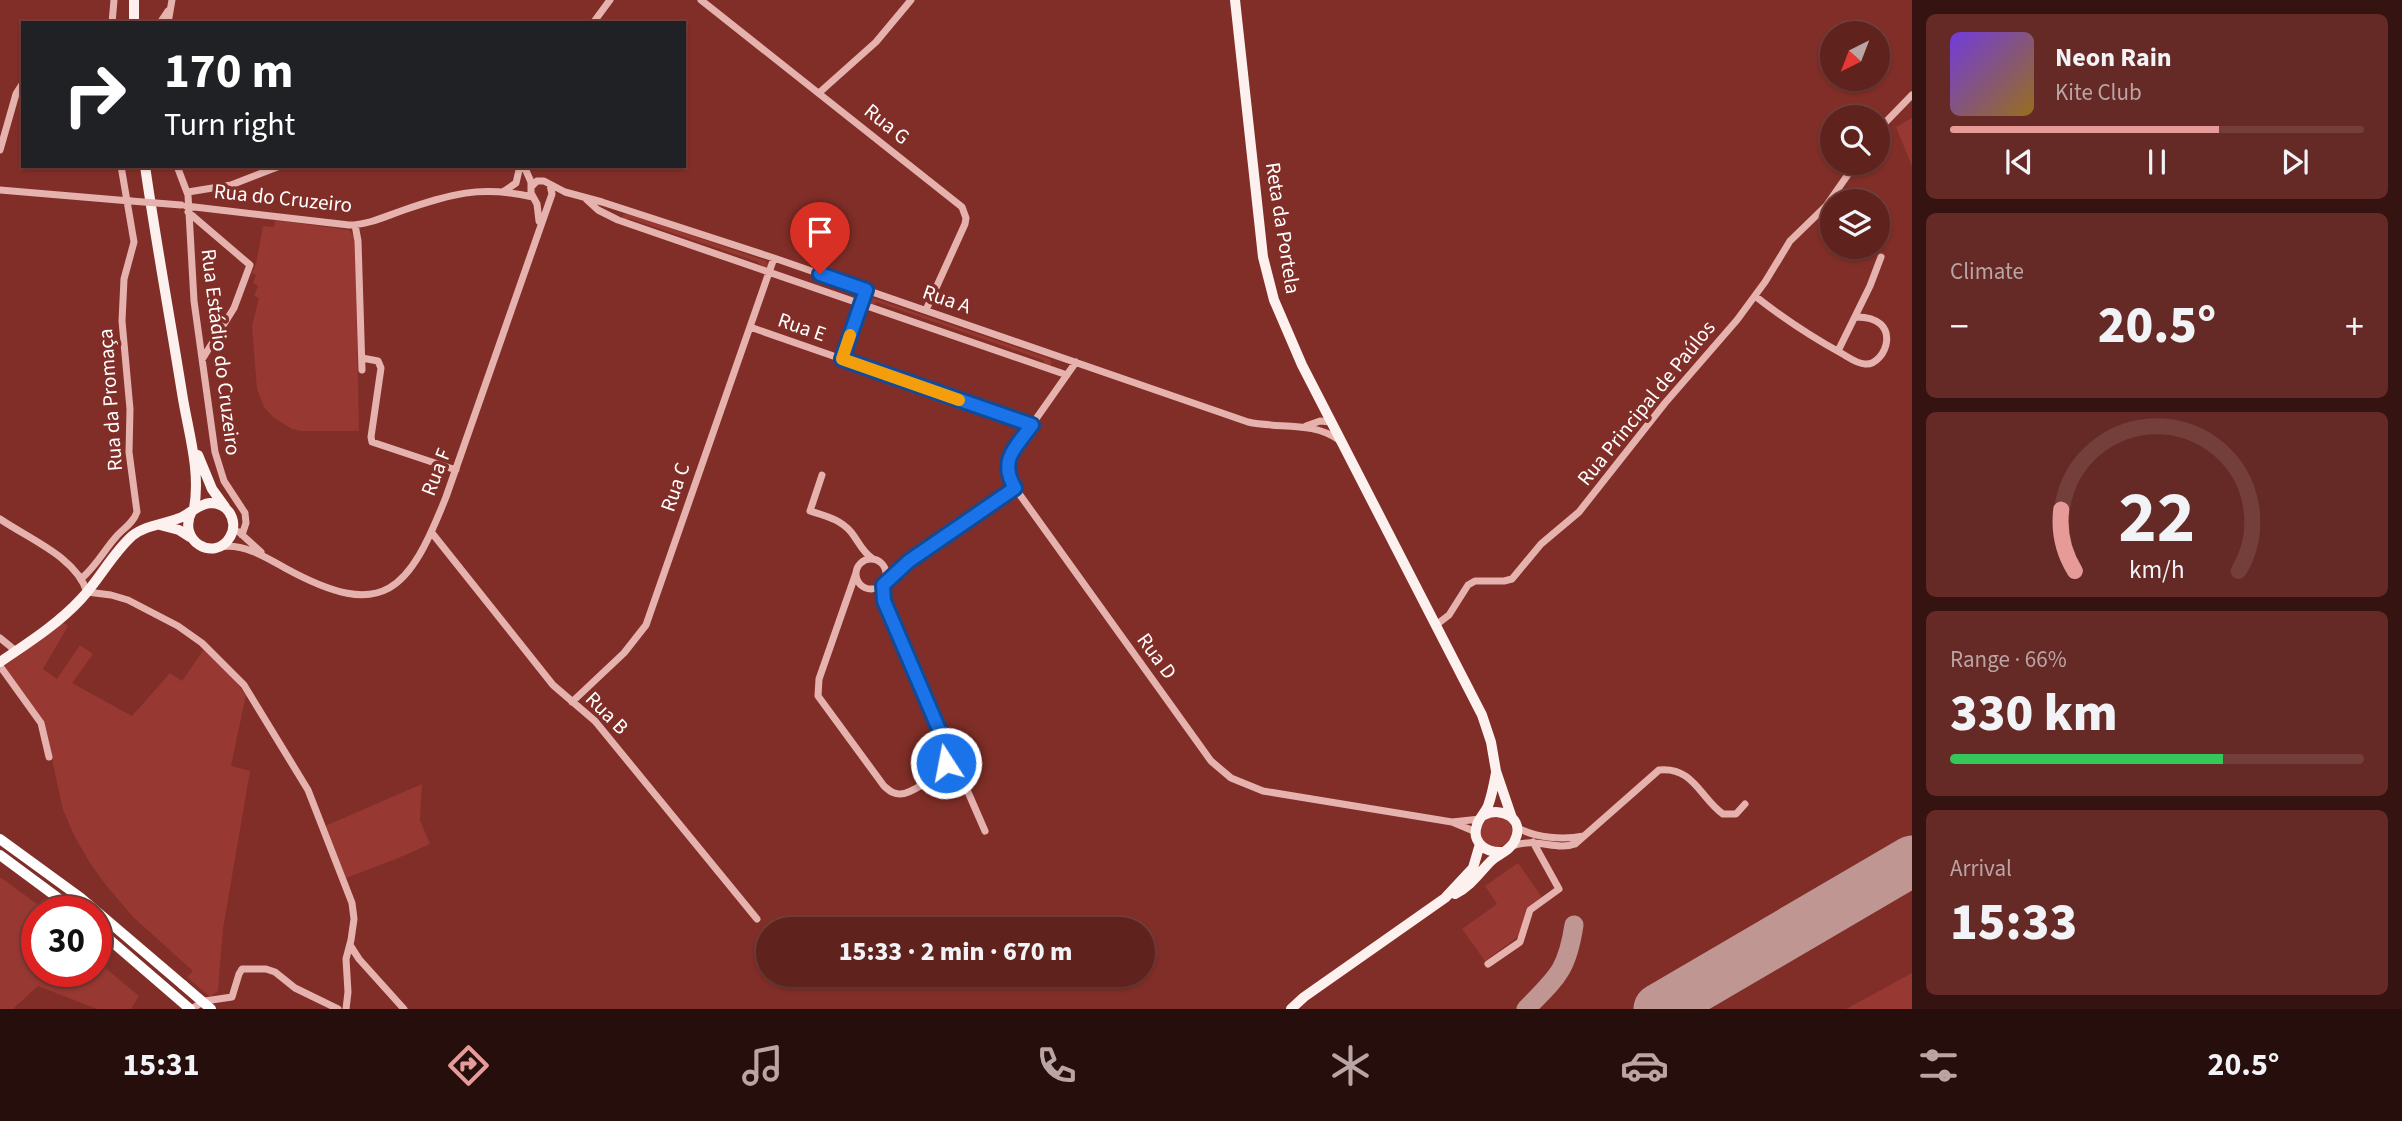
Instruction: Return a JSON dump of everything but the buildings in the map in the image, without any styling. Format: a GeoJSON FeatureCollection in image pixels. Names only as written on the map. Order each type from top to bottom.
{"type":"FeatureCollection","features":[{"type":"Feature","properties":{"kind":"highway"},"geometry":{"type":"LineString","coordinates":[[0,839],[81,898],[211,1009]]}},
{"type":"Feature","properties":{"kind":"highway"},"geometry":{"type":"LineString","coordinates":[[0,855],[55,896]]}},
{"type":"Feature","properties":{"kind":"highway"},"geometry":{"type":"LineString","coordinates":[[112,942],[190,1009]]}},
{"type":"Feature","properties":{"kind":"main road"},"geometry":{"type":"LineString","coordinates":[[134,0],[134,21]]}},
{"type":"Feature","properties":{"kind":"main road","name":"Reta da Portela"},"geometry":{"type":"LineString","coordinates":[[1234,0],[1267,273],[1274,300],[1331,422],[1486,726],[1496,771],[1515,823]]}},
{"type":"Feature","properties":{"kind":"main road"},"geometry":{"type":"LineString","coordinates":[[145,168],[197,486],[193,510],[187,524],[190,537]]}},
{"type":"Feature","properties":{"kind":"main road"},"geometry":{"type":"LineString","coordinates":[[159,525],[179,530],[200,546],[213,549],[230,537],[233,523],[211,486],[191,439]]}},
{"type":"Feature","properties":{"kind":"main road"},"geometry":{"type":"LineString","coordinates":[[0,664],[70,610],[131,537],[201,505],[211,503],[225,508]]}},
{"type":"Feature","properties":{"kind":"main road"},"geometry":{"type":"LineString","coordinates":[[1445,898],[1473,868],[1480,844],[1476,832],[1493,788],[1496,771]]}},
{"type":"Feature","properties":{"kind":"main road"},"geometry":{"type":"LineString","coordinates":[[1291,1009],[1445,898],[1468,886],[1506,849],[1517,835],[1515,823],[1507,814],[1496,811],[1482,817]]}},
{"type":"Feature","properties":{"kind":"main road"},"geometry":{"type":"LineString","coordinates":[[1480,844],[1490,851],[1506,849]]}},
{"type":"Feature","properties":{"kind":"street"},"geometry":{"type":"LineString","coordinates":[[112,21],[114,0]]}},
{"type":"Feature","properties":{"kind":"street"},"geometry":{"type":"LineString","coordinates":[[594,21],[610,0]]}},
{"type":"Feature","properties":{"kind":"street","name":"Rua G"},"geometry":{"type":"LineString","coordinates":[[701,0],[820,92],[964,211],[967,218],[965,224],[926,310]]}},
{"type":"Feature","properties":{"kind":"street"},"geometry":{"type":"LineString","coordinates":[[820,92],[876,42],[911,0]]}},
{"type":"Feature","properties":{"kind":"street"},"geometry":{"type":"LineString","coordinates":[[161,21],[169,2]]}},
{"type":"Feature","properties":{"kind":"street"},"geometry":{"type":"LineString","coordinates":[[168,21],[169,2]]}},
{"type":"Feature","properties":{"kind":"street"},"geometry":{"type":"LineString","coordinates":[[0,150],[16,94],[21,86]]}},
{"type":"Feature","properties":{"kind":"street"},"geometry":{"type":"LineString","coordinates":[[1890,118],[1912,95]]}},
{"type":"Feature","properties":{"kind":"street","name":"Rua da Promaça"},"geometry":{"type":"LineString","coordinates":[[82,578],[134,520],[137,512],[129,452],[131,410],[122,321],[124,279],[134,242],[121,168]]}},
{"type":"Feature","properties":{"kind":"street"},"geometry":{"type":"LineString","coordinates":[[178,168],[188,192],[234,184],[275,168]]}},
{"type":"Feature","properties":{"kind":"street"},"geometry":{"type":"LineString","coordinates":[[503,192],[516,183],[522,168]]}},
{"type":"Feature","properties":{"kind":"street"},"geometry":{"type":"LineString","coordinates":[[524,168],[539,215],[538,232]]}},
{"type":"Feature","properties":{"kind":"street"},"geometry":{"type":"LineString","coordinates":[[526,168],[558,189],[584,197],[595,208],[618,220],[1067,375]]}},
{"type":"Feature","properties":{"kind":"street","name":"Rua Principal de Paúlos"},"geometry":{"type":"LineString","coordinates":[[1436,625],[1449,615],[1468,584],[1511,579],[1541,544],[1576,516],[1665,403],[1755,296],[1790,241],[1824,209],[1848,175]]}},
{"type":"Feature","properties":{"kind":"street"},"geometry":{"type":"LineString","coordinates":[[503,192],[532,187],[537,181],[547,183],[552,191],[550,198]]}},
{"type":"Feature","properties":{"kind":"street","name":"Rua do Cruzeiro"},"geometry":{"type":"LineString","coordinates":[[0,190],[128,201],[335,225],[355,225],[451,194],[503,192]]}},
{"type":"Feature","properties":{"kind":"street","name":"Rua Estádio do Cruzeiro"},"geometry":{"type":"LineString","coordinates":[[188,192],[186,208],[192,288],[216,461],[224,481],[245,513],[247,523],[242,535]]}},
{"type":"Feature","properties":{"kind":"street"},"geometry":{"type":"LineString","coordinates":[[503,192],[543,202],[550,198],[584,197]]}},
{"type":"Feature","properties":{"kind":"street","name":"Rua A"},"geometry":{"type":"LineString","coordinates":[[584,197],[774,258],[1248,422],[1314,426]]}},
{"type":"Feature","properties":{"kind":"street","name":"Rua F"},"geometry":{"type":"LineString","coordinates":[[267,557],[326,587],[345,593],[371,594],[390,589],[416,561],[432,533],[456,470],[550,198]]}},
{"type":"Feature","properties":{"kind":"street"},"geometry":{"type":"LineString","coordinates":[[186,208],[250,265],[233,311],[203,358]]}},
{"type":"Feature","properties":{"kind":"street"},"geometry":{"type":"LineString","coordinates":[[355,225],[358,241],[362,370]]}},
{"type":"Feature","properties":{"kind":"street","name":"Rua C"},"geometry":{"type":"LineString","coordinates":[[572,702],[624,653],[646,625],[774,258]]}},
{"type":"Feature","properties":{"kind":"street"},"geometry":{"type":"LineString","coordinates":[[1838,351],[1880,259]]}},
{"type":"Feature","properties":{"kind":"street","name":"Rua E"},"geometry":{"type":"LineString","coordinates":[[842,359],[866,290]]}},
{"type":"Feature","properties":{"kind":"street"},"geometry":{"type":"LineString","coordinates":[[1755,296],[1792,325],[1858,363],[1869,364],[1875,361],[1884,349],[1888,338],[1885,328],[1872,318],[1855,317]]}},
{"type":"Feature","properties":{"kind":"street","name":"Rua E"},"geometry":{"type":"LineString","coordinates":[[750,327],[1032,425]]}},
{"type":"Feature","properties":{"kind":"street"},"geometry":{"type":"LineString","coordinates":[[362,358],[376,360],[381,368],[372,442],[456,470]]}},
{"type":"Feature","properties":{"kind":"street","name":"Rua D"},"geometry":{"type":"LineString","coordinates":[[1076,362],[1010,456],[1008,474],[1015,488],[1211,761],[1226,775],[1268,792],[1452,822]]}},
{"type":"Feature","properties":{"kind":"street"},"geometry":{"type":"LineString","coordinates":[[1314,426],[1325,408]]}},
{"type":"Feature","properties":{"kind":"street"},"geometry":{"type":"LineString","coordinates":[[1314,426],[1325,428],[1331,422]]}},
{"type":"Feature","properties":{"kind":"street"},"geometry":{"type":"LineString","coordinates":[[1314,426],[1343,444]]}},
{"type":"Feature","properties":{"kind":"street"},"geometry":{"type":"LineString","coordinates":[[822,475],[810,511],[842,524],[873,559],[891,564],[909,561]]}},
{"type":"Feature","properties":{"kind":"street"},"geometry":{"type":"LineString","coordinates":[[849,594],[884,583],[909,561],[1015,488]]}},
{"type":"Feature","properties":{"kind":"street"},"geometry":{"type":"LineString","coordinates":[[0,519],[69,563],[82,578],[87,592],[128,600],[178,626],[205,645],[247,690],[310,794],[353,907],[351,941],[346,959],[346,1009]]}},
{"type":"Feature","properties":{"kind":"street"},"geometry":{"type":"LineString","coordinates":[[233,523],[242,535],[267,557]]}},
{"type":"Feature","properties":{"kind":"street","name":"Rua B"},"geometry":{"type":"LineString","coordinates":[[432,533],[554,685],[598,725],[756,918]]}},
{"type":"Feature","properties":{"kind":"street"},"geometry":{"type":"LineString","coordinates":[[859,546],[860,564],[818,683],[817,693],[881,783],[893,793],[903,794],[912,792],[942,769],[947,759],[945,741],[884,601],[887,572],[882,563]]}},
{"type":"Feature","properties":{"kind":"street"},"geometry":{"type":"LineString","coordinates":[[219,547],[239,547],[267,557]]}},
{"type":"Feature","properties":{"kind":"street"},"geometry":{"type":"LineString","coordinates":[[860,564],[873,559]]}},
{"type":"Feature","properties":{"kind":"street"},"geometry":{"type":"LineString","coordinates":[[856,573],[858,582],[884,601]]}},
{"type":"Feature","properties":{"kind":"street"},"geometry":{"type":"LineString","coordinates":[[0,638],[16,651]]}},
{"type":"Feature","properties":{"kind":"street"},"geometry":{"type":"LineString","coordinates":[[0,664],[42,725],[49,757]]}},
{"type":"Feature","properties":{"kind":"street"},"geometry":{"type":"LineString","coordinates":[[947,759],[961,776],[985,831]]}},
{"type":"Feature","properties":{"kind":"street"},"geometry":{"type":"LineString","coordinates":[[1506,849],[1534,842],[1568,846],[1575,844],[1659,771],[1671,770],[1687,776],[1723,814],[1736,814],[1745,804]]}},
{"type":"Feature","properties":{"kind":"street"},"geometry":{"type":"LineString","coordinates":[[1452,822],[1482,817]]}},
{"type":"Feature","properties":{"kind":"street"},"geometry":{"type":"LineString","coordinates":[[1452,822],[1476,832]]}},
{"type":"Feature","properties":{"kind":"street"},"geometry":{"type":"LineString","coordinates":[[1515,823],[1534,834],[1568,838],[1585,836]]}},
{"type":"Feature","properties":{"kind":"street"},"geometry":{"type":"LineString","coordinates":[[1488,964],[1518,944],[1530,910],[1559,889],[1534,842]]}},
{"type":"Feature","properties":{"kind":"street"},"geometry":{"type":"LineString","coordinates":[[351,941],[362,963],[404,1009]]}},
{"type":"Feature","properties":{"kind":"street"},"geometry":{"type":"LineString","coordinates":[[190,1009],[205,1002],[232,997],[239,974],[247,968],[273,971],[295,988],[338,1009]]}},
{"type":"Feature","properties":{"kind":"shaded area"},"geometry":{"type":"Polygon","coordinates":[[[1912,118],[1912,166],[1896,127],[1912,118]]]}},
{"type":"Feature","properties":{"kind":"shaded area"},"geometry":{"type":"Polygon","coordinates":[[[626,213],[766,261],[768,265],[764,268],[758,262],[631,219],[622,219],[626,213]]]}},
{"type":"Feature","properties":{"kind":"shaded area"},"geometry":{"type":"Polygon","coordinates":[[[275,220],[349,230],[355,237],[359,431],[292,429],[274,418],[264,407],[257,389],[252,326],[259,298],[254,296],[258,286],[253,283],[256,275],[252,273],[263,226],[274,227],[275,220]]]}},
{"type":"Feature","properties":{"kind":"shaded area"},"geometry":{"type":"Polygon","coordinates":[[[873,298],[1050,359],[1052,363],[1050,366],[1043,360],[877,302],[873,305],[869,301],[873,298]]]}},
{"type":"Feature","properties":{"kind":"shaded area"},"geometry":{"type":"Polygon","coordinates":[[[63,622],[68,626],[43,669],[57,679],[80,645],[93,654],[72,683],[132,716],[170,673],[182,681],[204,649],[246,695],[231,766],[250,771],[223,929],[218,991],[210,997],[187,977],[193,971],[133,917],[90,863],[63,810],[44,722],[4,666],[63,622]]]}},
{"type":"Feature","properties":{"kind":"shaded area"},"geometry":{"type":"Polygon","coordinates":[[[422,784],[420,820],[430,844],[346,878],[325,826],[422,784]]]}},
{"type":"Feature","properties":{"kind":"shaded area"},"geometry":{"type":"Polygon","coordinates":[[[1496,815],[1507,820],[1512,831],[1507,842],[1496,847],[1485,842],[1480,831],[1485,820],[1496,815]]]}},
{"type":"Feature","properties":{"kind":"shaded area"},"geometry":{"type":"Polygon","coordinates":[[[1518,863],[1542,897],[1526,909],[1519,936],[1485,961],[1462,929],[1497,904],[1485,886],[1518,863]]]}},
{"type":"Feature","properties":{"kind":"shaded area"},"geometry":{"type":"Polygon","coordinates":[[[0,877],[26,896],[21,896],[21,987],[37,987],[13,1009],[0,1009],[0,877]]]}},
{"type":"Feature","properties":{"kind":"shaded area"},"geometry":{"type":"Polygon","coordinates":[[[112,973],[139,996],[131,1009],[97,1009],[41,987],[112,987],[112,973]]]}},
{"type":"Feature","properties":{"kind":"shaded area"},"geometry":{"type":"Polygon","coordinates":[[[1912,973],[1912,1009],[1846,1009],[1912,973]]]}},
{"type":"Feature","properties":{"kind":"taxiway"},"geometry":{"type":"LineString","coordinates":[[1526,1009],[1559,972],[1568,953],[1574,925]]}},
{"type":"Feature","properties":{"kind":"runway"},"geometry":{"type":"LineString","coordinates":[[1659,1009],[1912,861]]}},
{"type":"Feature","properties":{"kind":"slow traffic"},"geometry":{"type":"LineString","coordinates":[[850,335],[842,359],[959,400]]}},
{"type":"Feature","properties":{"kind":"route"},"geometry":{"type":"LineString","coordinates":[[820,274],[866,290],[842,359],[1032,425],[1010,456],[1007,465],[1015,488],[909,561],[883,585],[884,601],[946,746],[946,763]]}}]}
